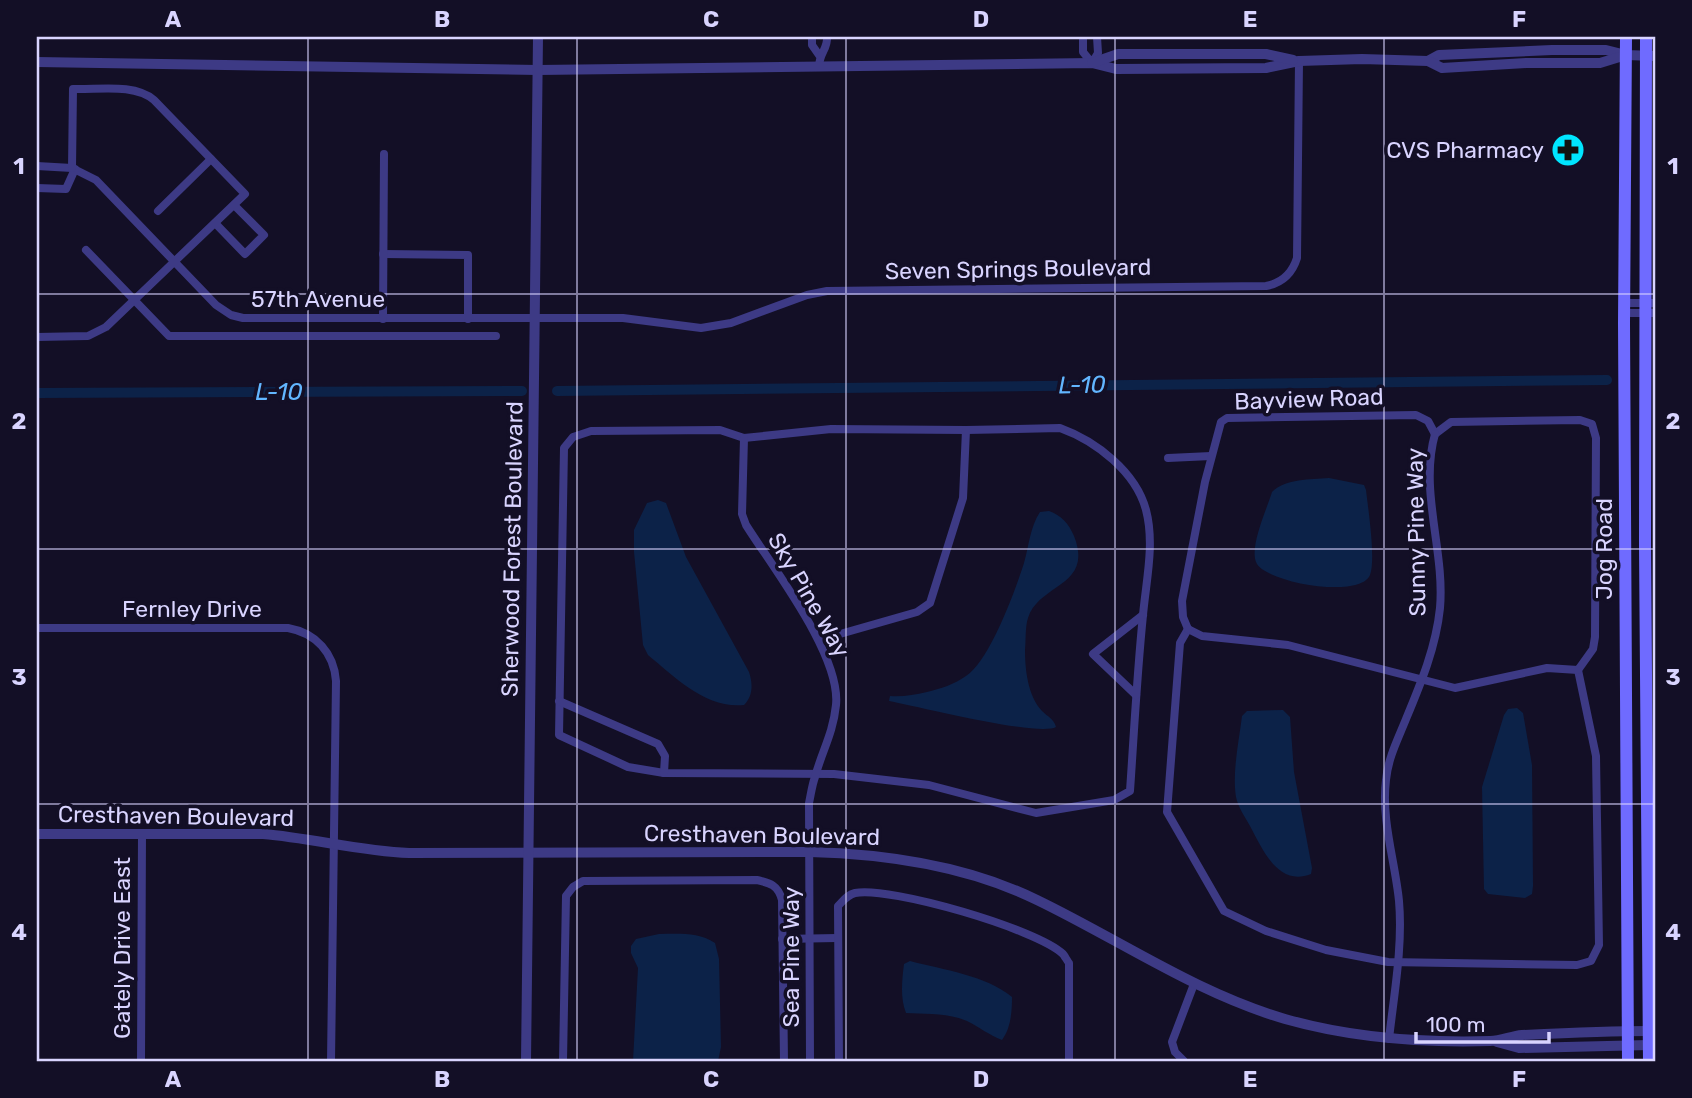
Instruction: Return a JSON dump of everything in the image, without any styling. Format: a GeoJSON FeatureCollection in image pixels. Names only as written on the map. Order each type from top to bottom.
{"type":"FeatureCollection","features":[{"type":"Feature","properties":{"kind":"main road","name":"Jog Road"},"geometry":{"type":"LineString","coordinates":[[1626,37],[1624,308],[1628,1061]]}},
{"type":"Feature","properties":{"kind":"main road","name":"Jog Road"},"geometry":{"type":"LineString","coordinates":[[1646,37],[1650,56],[1650,308],[1645,545],[1652,1031],[1649,1061]]}},
{"type":"Feature","properties":{"kind":"main road"},"geometry":{"type":"LineString","coordinates":[[1626,546],[1645,545]]}},
{"type":"Feature","properties":{"kind":"street","name":"Sherwood Forest Boulevard"},"geometry":{"type":"LineString","coordinates":[[526,1061],[538,37]]}},
{"type":"Feature","properties":{"kind":"street"},"geometry":{"type":"LineString","coordinates":[[812,37],[812,45],[819,61]]}},
{"type":"Feature","properties":{"kind":"street"},"geometry":{"type":"LineString","coordinates":[[819,61],[828,44],[827,37]]}},
{"type":"Feature","properties":{"kind":"street"},"geometry":{"type":"LineString","coordinates":[[1083,37],[1083,52],[1092,63]]}},
{"type":"Feature","properties":{"kind":"street"},"geometry":{"type":"LineString","coordinates":[[1092,63],[1098,53],[1097,37]]}},
{"type":"Feature","properties":{"kind":"street"},"geometry":{"type":"LineString","coordinates":[[37,62],[538,70],[819,61],[1092,63],[1118,54],[1266,54],[1299,61],[1428,61],[1439,55],[1525,51],[1606,50],[1626,55],[1650,56]]}},
{"type":"Feature","properties":{"kind":"street","name":"Seven Springs Boulevard"},"geometry":{"type":"LineString","coordinates":[[536,318],[623,318],[701,328],[731,323],[807,295],[827,291],[1272,285],[1292,270],[1298,251],[1299,61]]}},
{"type":"Feature","properties":{"kind":"street"},"geometry":{"type":"LineString","coordinates":[[37,188],[66,189],[74,169],[73,89],[132,90],[144,93],[154,100],[245,194],[106,327],[94,334],[37,337]]}},
{"type":"Feature","properties":{"kind":"street"},"geometry":{"type":"LineString","coordinates":[[383,319],[384,154]]}},
{"type":"Feature","properties":{"kind":"street"},"geometry":{"type":"LineString","coordinates":[[158,211],[211,159]]}},
{"type":"Feature","properties":{"kind":"street"},"geometry":{"type":"LineString","coordinates":[[37,166],[74,169]]}},
{"type":"Feature","properties":{"kind":"street","name":"57th Avenue"},"geometry":{"type":"LineString","coordinates":[[74,169],[96,180],[220,309],[237,317],[536,318]]}},
{"type":"Feature","properties":{"kind":"street"},"geometry":{"type":"LineString","coordinates":[[215,223],[245,254],[264,235],[234,205]]}},
{"type":"Feature","properties":{"kind":"street"},"geometry":{"type":"LineString","coordinates":[[86,250],[169,336],[496,336]]}},
{"type":"Feature","properties":{"kind":"street"},"geometry":{"type":"LineString","coordinates":[[383,254],[468,255],[468,318]]}},
{"type":"Feature","properties":{"kind":"street"},"geometry":{"type":"LineString","coordinates":[[1624,308],[1650,308]]}},
{"type":"Feature","properties":{"kind":"street","name":"Bayview Road"},"geometry":{"type":"LineString","coordinates":[[1188,629],[1183,617],[1182,601],[1211,456],[1221,422],[1227,418],[1416,415],[1428,421],[1435,433]]}},
{"type":"Feature","properties":{"kind":"street"},"geometry":{"type":"LineString","coordinates":[[1435,433],[1451,422],[1580,420],[1592,424],[1596,438],[1595,637],[1592,649],[1578,670],[1596,757],[1599,946],[1591,961],[1577,965],[1396,964],[1326,950],[1266,931],[1224,911],[1167,812],[1180,642],[1188,629],[1202,636],[1288,645],[1455,688],[1547,668],[1578,670]]}},
{"type":"Feature","properties":{"kind":"street"},"geometry":{"type":"LineString","coordinates":[[1060,428],[1079,435],[1133,480],[1146,508],[1151,535],[1130,791],[1114,800],[1036,813],[929,785],[834,774],[664,773],[628,767],[559,735],[564,448],[573,437],[591,432],[720,430],[744,438],[831,429],[1060,428]]}},
{"type":"Feature","properties":{"kind":"street"},"geometry":{"type":"LineString","coordinates":[[819,640],[917,612],[930,603],[962,498],[966,430]]}},
{"type":"Feature","properties":{"kind":"street","name":"Sunny Pine Way"},"geometry":{"type":"LineString","coordinates":[[1390,1039],[1400,929],[1399,903],[1385,808],[1386,777],[1394,747],[1434,644],[1440,608],[1440,575],[1430,487],[1430,452],[1435,433]]}},
{"type":"Feature","properties":{"kind":"street","name":"Sky Pine Way"},"geometry":{"type":"LineString","coordinates":[[744,438],[743,514],[746,525],[819,640],[832,669],[837,690],[830,740],[815,775],[808,823],[810,852]]}},
{"type":"Feature","properties":{"kind":"street"},"geometry":{"type":"LineString","coordinates":[[1168,458],[1211,456]]}},
{"type":"Feature","properties":{"kind":"street"},"geometry":{"type":"LineString","coordinates":[[1136,695],[1093,654],[1143,615]]}},
{"type":"Feature","properties":{"kind":"street","name":"Fernley Drive"},"geometry":{"type":"LineString","coordinates":[[37,628],[288,628],[307,634],[317,641],[332,662],[336,681],[334,845]]}},
{"type":"Feature","properties":{"kind":"street"},"geometry":{"type":"LineString","coordinates":[[559,701],[658,744],[665,756],[664,773]]}},
{"type":"Feature","properties":{"kind":"street","name":"Cresthaven Boulevard"},"geometry":{"type":"LineString","coordinates":[[37,834],[263,834],[382,852],[409,853],[810,852],[912,861],[1035,898],[1194,984],[1286,1019],[1390,1039],[1494,1041],[1518,1036],[1652,1031]]}},
{"type":"Feature","properties":{"kind":"street","name":"Gately Drive East"},"geometry":{"type":"LineString","coordinates":[[141,1061],[142,834]]}},
{"type":"Feature","properties":{"kind":"street"},"geometry":{"type":"LineString","coordinates":[[331,1061],[334,845]]}},
{"type":"Feature","properties":{"kind":"street","name":"Sea Pine Way"},"geometry":{"type":"LineString","coordinates":[[810,852],[810,1061]]}},
{"type":"Feature","properties":{"kind":"street"},"geometry":{"type":"LineString","coordinates":[[562,1061],[566,896],[573,887],[583,881],[757,880],[772,883],[782,900],[784,1061]]}},
{"type":"Feature","properties":{"kind":"street"},"geometry":{"type":"LineString","coordinates":[[839,1061],[838,906],[847,896],[857,893],[935,903],[1016,930],[1063,954],[1069,963],[1069,1061]]}},
{"type":"Feature","properties":{"kind":"street"},"geometry":{"type":"LineString","coordinates":[[782,939],[837,938]]}},
{"type":"Feature","properties":{"kind":"street"},"geometry":{"type":"LineString","coordinates":[[1184,1061],[1175,1052],[1172,1042],[1194,984]]}},
{"type":"Feature","properties":{"kind":"street","name":"Cresthaven Boulevard"},"geometry":{"type":"LineString","coordinates":[[1494,1041],[1520,1048],[1652,1045]]}},
{"type":"Feature","properties":{"kind":"water"},"geometry":{"type":"Polygon","coordinates":[[[1329,478],[1364,485],[1372,546],[1370,575],[1363,582],[1333,587],[1295,582],[1265,571],[1257,564],[1255,549],[1272,492],[1291,482],[1329,478]]]}},
{"type":"Feature","properties":{"kind":"water"},"geometry":{"type":"Polygon","coordinates":[[[658,500],[666,503],[686,557],[749,672],[751,690],[744,705],[717,702],[692,690],[648,655],[643,645],[634,530],[647,503],[658,500]]]}},
{"type":"Feature","properties":{"kind":"water"},"geometry":{"type":"Polygon","coordinates":[[[1049,511],[1061,518],[1072,532],[1078,553],[1077,565],[1063,583],[1034,607],[1027,622],[1025,658],[1033,698],[1056,727],[1026,728],[889,701],[890,696],[917,694],[947,686],[962,679],[975,668],[993,641],[1008,607],[1037,518],[1040,512],[1049,511]]]}},
{"type":"Feature","properties":{"kind":"water"},"geometry":{"type":"Polygon","coordinates":[[[1517,708],[1523,713],[1532,765],[1533,886],[1532,894],[1525,898],[1488,894],[1484,889],[1482,787],[1504,715],[1508,709],[1517,708]]]}},
{"type":"Feature","properties":{"kind":"water"},"geometry":{"type":"Polygon","coordinates":[[[1283,710],[1290,717],[1294,772],[1312,868],[1311,874],[1299,877],[1281,871],[1266,855],[1240,808],[1235,787],[1242,716],[1247,711],[1283,710]]]}},
{"type":"Feature","properties":{"kind":"water"},"geometry":{"type":"Polygon","coordinates":[[[659,934],[695,935],[715,943],[719,959],[721,1047],[718,1061],[633,1061],[638,968],[631,953],[631,946],[636,939],[659,934]]]}},
{"type":"Feature","properties":{"kind":"water"},"geometry":{"type":"Polygon","coordinates":[[[910,961],[977,978],[1012,997],[1009,1025],[1002,1040],[960,1018],[906,1013],[902,995],[903,976],[904,964],[910,961]]]}},
{"type":"Feature","properties":{"kind":"waterway","name":"L-10"},"geometry":{"type":"LineString","coordinates":[[557,391],[1607,380]]}},
{"type":"Feature","properties":{"kind":"waterway","name":"L-10"},"geometry":{"type":"LineString","coordinates":[[37,393],[522,391]]}},
{"type":"Feature","properties":{"kind":"place","name":"CVS Pharmacy"},"geometry":{"type":"Point","coordinates":[1568,150]}}]}
